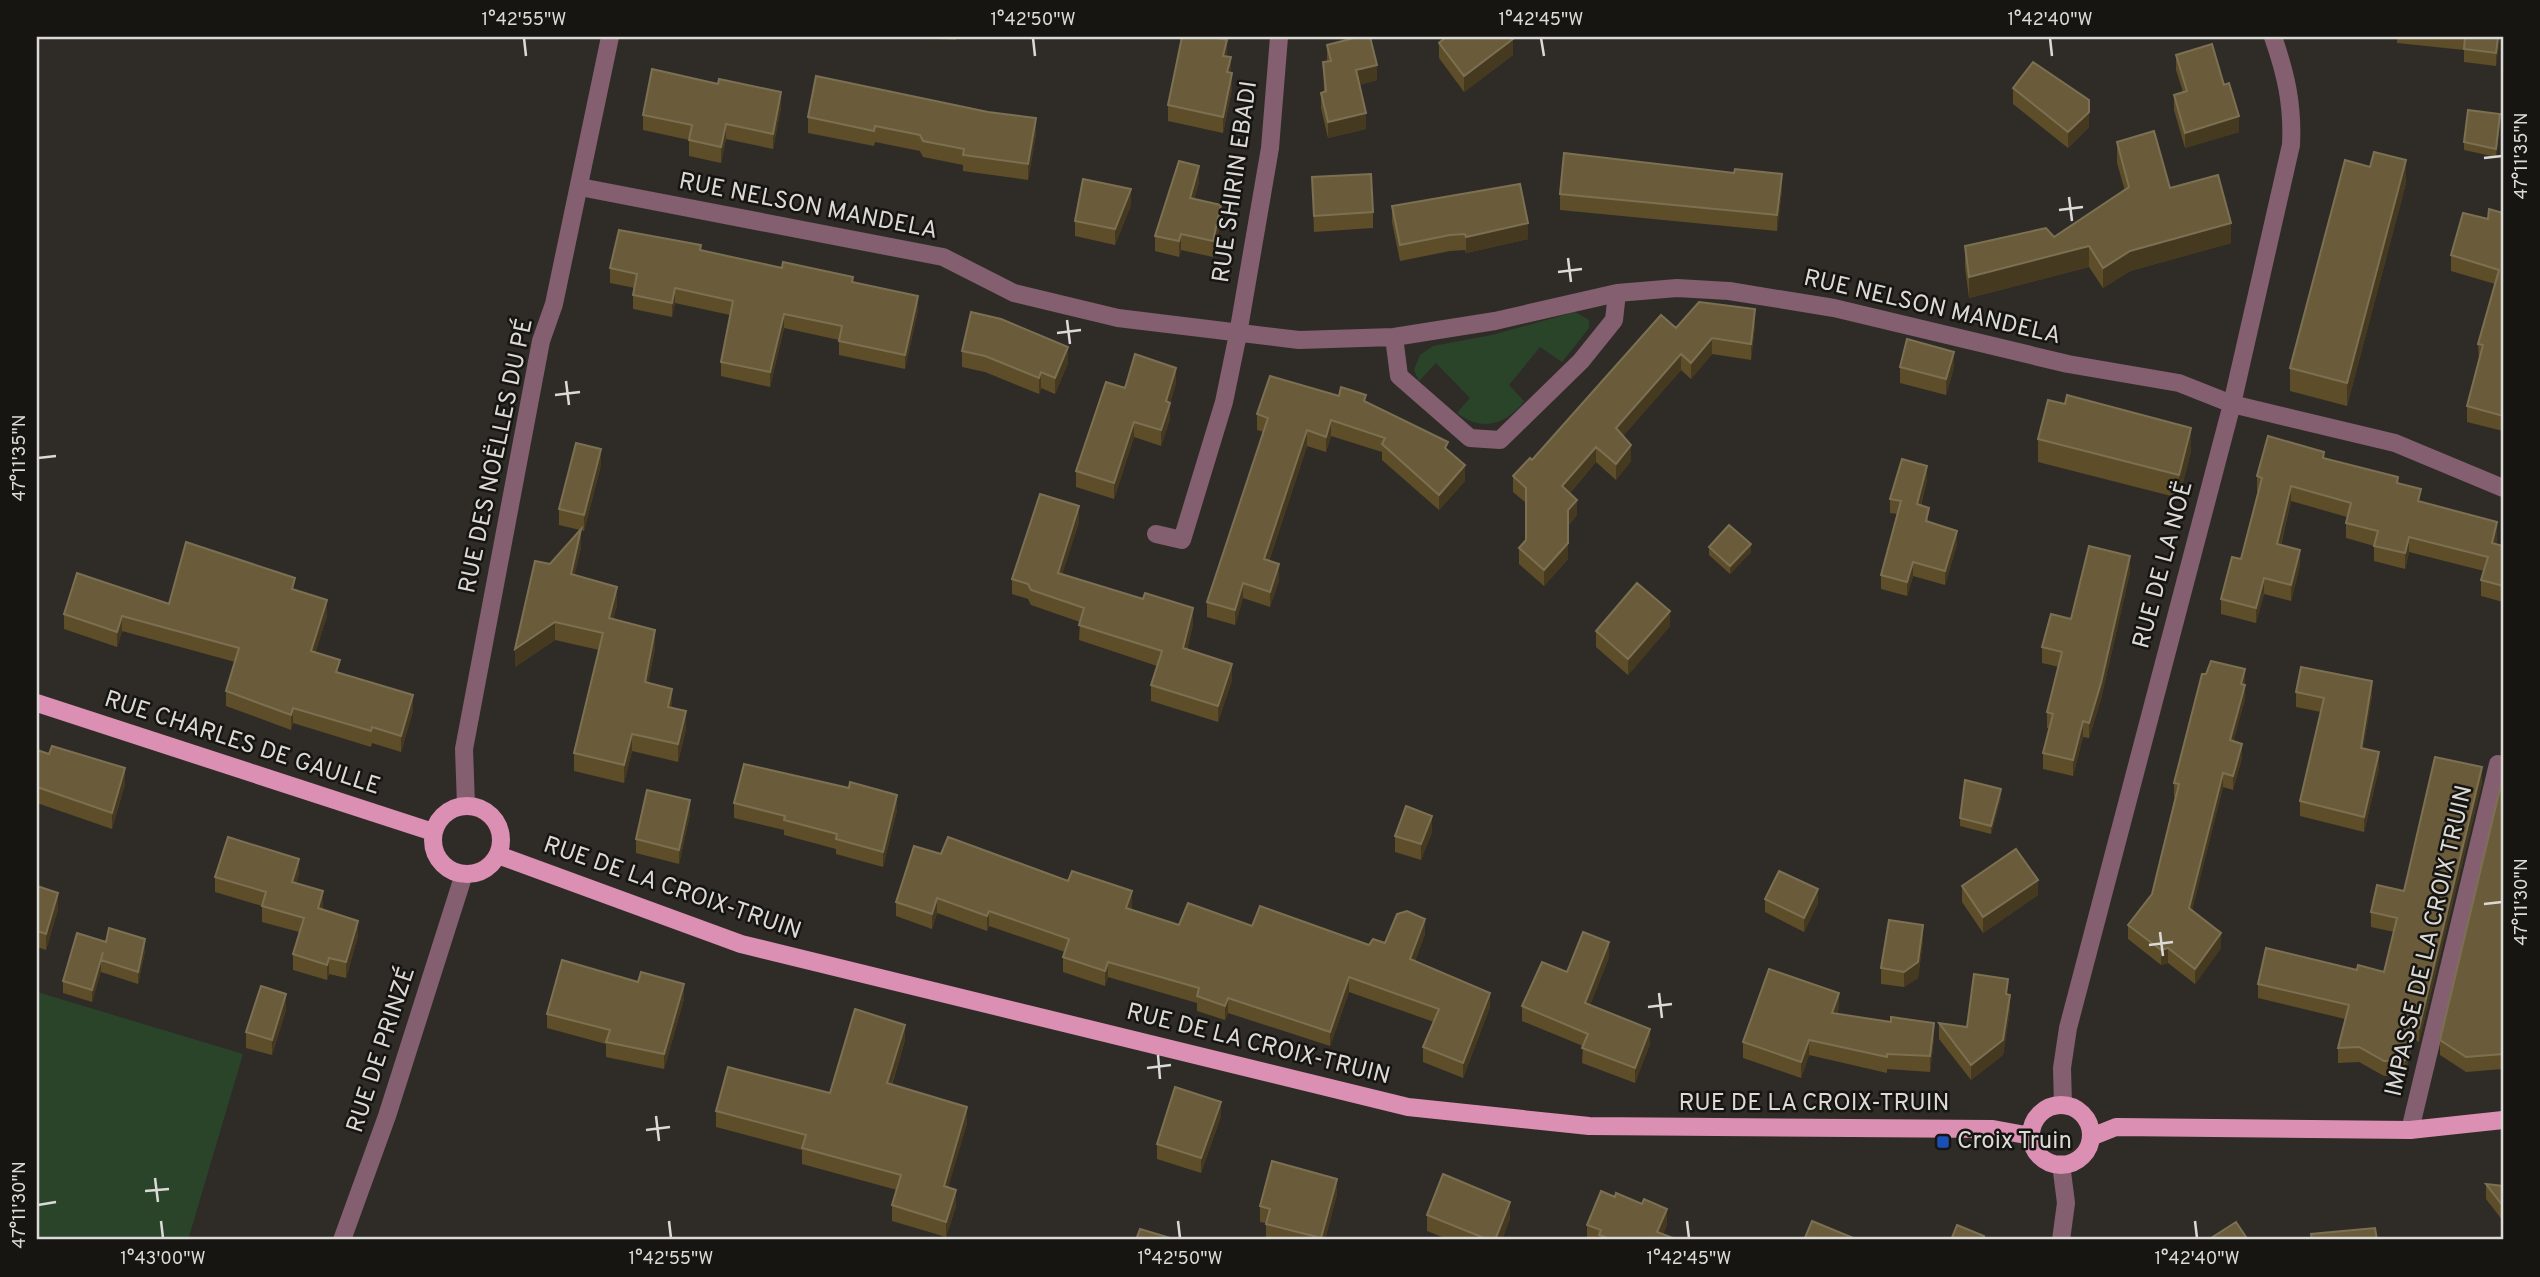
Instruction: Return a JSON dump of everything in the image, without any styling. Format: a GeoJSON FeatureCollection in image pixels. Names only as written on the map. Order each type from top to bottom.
{"type":"FeatureCollection","features":[{"type":"Feature","properties":{"kind":"main road","name":"RUE CHARLES DE GAULLE"},"geometry":{"type":"LineString","coordinates":[[37,703],[433,832]]}},
{"type":"Feature","properties":{"kind":"main road"},"geometry":{"type":"LineString","coordinates":[[466,805],[481,808],[494,817],[502,840],[498,855],[480,872],[464,874],[450,870],[439,860],[433,846],[433,832],[445,813],[466,805]]}},
{"type":"Feature","properties":{"kind":"main road","name":"RUE DE LA CROIX-TRUIN"},"geometry":{"type":"LineString","coordinates":[[498,855],[741,944],[1408,1107],[1589,1126],[1993,1129],[2031,1136]]}},
{"type":"Feature","properties":{"kind":"main road"},"geometry":{"type":"LineString","coordinates":[[2063,1105],[2080,1112],[2090,1127],[2091,1137],[2089,1145],[2078,1160],[2061,1164],[2044,1159],[2033,1145],[2031,1136],[2037,1117],[2044,1110],[2063,1105]]}},
{"type":"Feature","properties":{"kind":"main road"},"geometry":{"type":"LineString","coordinates":[[2091,1137],[2116,1127],[2410,1130],[2503,1120]]}},
{"type":"Feature","properties":{"kind":"street","name":"RUE DES NOËLLES DU PÉ"},"geometry":{"type":"LineString","coordinates":[[466,805],[464,749],[541,341],[554,304],[611,37]]}},
{"type":"Feature","properties":{"kind":"street","name":"RUE SHIRIN EBADI"},"geometry":{"type":"LineString","coordinates":[[1156,534],[1182,540],[1224,402],[1270,148],[1279,37]]}},
{"type":"Feature","properties":{"kind":"street","name":"RUE DE LA NOË"},"geometry":{"type":"LineString","coordinates":[[2063,1105],[2062,1068],[2068,1028],[2232,404],[2291,145],[2292,113],[2288,83],[2273,37]]}},
{"type":"Feature","properties":{"kind":"street","name":"RUE NELSON MANDELA"},"geometry":{"type":"LineString","coordinates":[[580,187],[943,257],[1014,293],[1118,318],[1299,340],[1394,337],[1495,321],[1617,293],[1677,288],[1729,291],[1834,308],[2068,364],[2179,383],[2232,404],[2395,443],[2503,488]]}},
{"type":"Feature","properties":{"kind":"street"},"geometry":{"type":"LineString","coordinates":[[1394,337],[1399,376],[1469,438],[1500,440],[1598,341],[1614,320],[1617,293]]}},
{"type":"Feature","properties":{"kind":"street","name":"IMPASSE DE LA CROIX TRUIN"},"geometry":{"type":"LineString","coordinates":[[2410,1130],[2498,764]]}},
{"type":"Feature","properties":{"kind":"street","name":"RUE DE PRINZÉ"},"geometry":{"type":"LineString","coordinates":[[342,1240],[387,1116],[464,874]]}},
{"type":"Feature","properties":{"kind":"street"},"geometry":{"type":"LineString","coordinates":[[2061,1164],[2066,1203],[2061,1240]]}},
{"type":"Feature","properties":{"kind":"green space"},"geometry":{"type":"Polygon","coordinates":[[[1575,312],[1589,320],[1589,328],[1562,362],[1540,347],[1509,385],[1524,401],[1509,416],[1493,423],[1475,423],[1457,413],[1470,398],[1436,363],[1419,381],[1414,370],[1420,355],[1433,346],[1492,335],[1575,312]]]}},
{"type":"Feature","properties":{"kind":"green space"},"geometry":{"type":"Polygon","coordinates":[[[37,992],[243,1054],[188,1240],[37,1240],[37,992]]]}},
{"type":"Feature","properties":{"kind":"building"},"geometry":{"type":"Polygon","coordinates":[[[1182,37],[1227,40],[1223,56],[1231,57],[1227,72],[1232,73],[1223,117],[1168,105],[1182,37]]]}},
{"type":"Feature","properties":{"kind":"building"},"geometry":{"type":"Polygon","coordinates":[[[1358,37],[1370,37],[1377,65],[1356,70],[1366,113],[1328,122],[1321,93],[1326,91],[1323,62],[1331,61],[1327,45],[1358,37]]]}},
{"type":"Feature","properties":{"kind":"building"},"geometry":{"type":"Polygon","coordinates":[[[1446,37],[1513,39],[1464,76],[1439,43],[1446,37]]]}},
{"type":"Feature","properties":{"kind":"building"},"geometry":{"type":"Polygon","coordinates":[[[2465,37],[2498,37],[2496,53],[2464,49],[2465,37]]]}},
{"type":"Feature","properties":{"kind":"building"},"geometry":{"type":"Polygon","coordinates":[[[2212,44],[2224,85],[2229,83],[2239,116],[2185,133],[2174,95],[2187,91],[2176,55],[2212,44]]]}},
{"type":"Feature","properties":{"kind":"building"},"geometry":{"type":"Polygon","coordinates":[[[2033,62],[2089,100],[2089,112],[2068,132],[2013,88],[2033,62]]]}},
{"type":"Feature","properties":{"kind":"building"},"geometry":{"type":"Polygon","coordinates":[[[652,69],[718,84],[719,79],[781,92],[773,134],[726,124],[721,147],[689,140],[692,125],[643,115],[652,69]]]}},
{"type":"Feature","properties":{"kind":"building"},"geometry":{"type":"Polygon","coordinates":[[[816,76],[988,112],[1036,118],[1028,164],[963,155],[964,149],[923,141],[920,135],[875,126],[874,131],[808,117],[816,76]]]}},
{"type":"Feature","properties":{"kind":"building"},"geometry":{"type":"Polygon","coordinates":[[[2468,110],[2500,114],[2496,149],[2464,142],[2468,110]]]}},
{"type":"Feature","properties":{"kind":"building"},"geometry":{"type":"Polygon","coordinates":[[[2154,131],[2170,188],[2218,175],[2231,223],[2130,251],[2103,268],[2089,246],[1969,277],[1965,246],[2046,228],[2054,237],[2129,187],[2117,142],[2154,131]]]}},
{"type":"Feature","properties":{"kind":"building"},"geometry":{"type":"Polygon","coordinates":[[[2374,152],[2406,160],[2347,383],[2290,368],[2345,160],[2370,167],[2374,152]]]}},
{"type":"Feature","properties":{"kind":"building"},"geometry":{"type":"Polygon","coordinates":[[[1564,153],[1734,173],[1735,169],[1782,174],[1777,215],[1560,194],[1564,153]]]}},
{"type":"Feature","properties":{"kind":"building"},"geometry":{"type":"Polygon","coordinates":[[[1179,161],[1199,166],[1190,198],[1221,205],[1213,241],[1181,234],[1179,241],[1155,236],[1179,161]]]}},
{"type":"Feature","properties":{"kind":"building"},"geometry":{"type":"Polygon","coordinates":[[[1371,174],[1373,212],[1314,216],[1312,177],[1371,174]]]}},
{"type":"Feature","properties":{"kind":"building"},"geometry":{"type":"Polygon","coordinates":[[[1083,179],[1131,189],[1115,229],[1075,221],[1083,179]]]}},
{"type":"Feature","properties":{"kind":"building"},"geometry":{"type":"Polygon","coordinates":[[[1520,184],[1528,223],[1466,237],[1465,234],[1450,235],[1400,245],[1392,206],[1520,184]]]}},
{"type":"Feature","properties":{"kind":"building"},"geometry":{"type":"Polygon","coordinates":[[[2489,209],[2503,213],[2503,416],[2467,406],[2483,345],[2478,344],[2499,270],[2451,255],[2463,213],[2488,219],[2489,209]]]}},
{"type":"Feature","properties":{"kind":"building"},"geometry":{"type":"Polygon","coordinates":[[[619,230],[701,245],[700,250],[782,268],[783,262],[853,277],[852,282],[918,296],[905,355],[839,341],[842,326],[784,314],[770,372],[721,362],[733,301],[675,288],[672,303],[633,295],[637,274],[610,268],[619,230]]]}},
{"type":"Feature","properties":{"kind":"building"},"geometry":{"type":"Polygon","coordinates":[[[1699,302],[1755,309],[1751,344],[1712,338],[1691,363],[1681,354],[1616,428],[1631,445],[1616,464],[1596,447],[1562,486],[1577,500],[1568,510],[1568,543],[1544,570],[1519,548],[1526,540],[1526,488],[1513,476],[1530,458],[1532,460],[1661,315],[1676,328],[1699,302]]]}},
{"type":"Feature","properties":{"kind":"building"},"geometry":{"type":"Polygon","coordinates":[[[971,312],[1001,319],[1068,347],[1055,378],[1041,372],[1039,378],[985,356],[962,351],[971,312]]]}},
{"type":"Feature","properties":{"kind":"building"},"geometry":{"type":"Polygon","coordinates":[[[1907,339],[1954,352],[1946,379],[1900,367],[1907,339]]]}},
{"type":"Feature","properties":{"kind":"building"},"geometry":{"type":"Polygon","coordinates":[[[1135,354],[1176,368],[1166,401],[1170,403],[1161,430],[1134,422],[1114,483],[1076,471],[1106,382],[1125,388],[1135,354]]]}},
{"type":"Feature","properties":{"kind":"building"},"geometry":{"type":"Polygon","coordinates":[[[1270,376],[1339,396],[1341,387],[1366,395],[1364,401],[1448,442],[1445,448],[1465,465],[1439,495],[1382,444],[1385,438],[1331,420],[1326,437],[1307,430],[1264,559],[1279,564],[1270,592],[1243,583],[1235,610],[1207,602],[1268,418],[1257,414],[1270,376]]]}},
{"type":"Feature","properties":{"kind":"building"},"geometry":{"type":"Polygon","coordinates":[[[2067,395],[2191,428],[2179,475],[2038,439],[2048,400],[2065,404],[2067,395]]]}},
{"type":"Feature","properties":{"kind":"building"},"geometry":{"type":"Polygon","coordinates":[[[2268,436],[2324,452],[2323,458],[2398,477],[2397,483],[2421,489],[2418,501],[2497,522],[2492,543],[2503,546],[2503,586],[2481,580],[2488,557],[2409,537],[2405,553],[2374,546],[2378,531],[2346,523],[2351,503],[2291,486],[2277,544],[2300,550],[2291,585],[2264,578],[2256,608],[2221,599],[2232,557],[2241,559],[2262,478],[2257,476],[2268,436]]]}},
{"type":"Feature","properties":{"kind":"building"},"geometry":{"type":"Polygon","coordinates":[[[576,443],[601,449],[584,515],[559,509],[576,443]]]}},
{"type":"Feature","properties":{"kind":"building"},"geometry":{"type":"Polygon","coordinates":[[[1902,459],[1927,466],[1917,504],[1929,508],[1926,521],[1957,531],[1945,571],[1913,562],[1907,582],[1881,575],[1901,501],[1890,499],[1902,459]]]}},
{"type":"Feature","properties":{"kind":"building"},"geometry":{"type":"Polygon","coordinates":[[[1040,494],[1079,506],[1058,573],[1143,599],[1145,593],[1193,608],[1183,648],[1232,664],[1218,706],[1151,685],[1162,651],[1079,625],[1084,608],[1031,590],[1028,584],[1012,579],[1040,494]]]}},
{"type":"Feature","properties":{"kind":"building"},"geometry":{"type":"Polygon","coordinates":[[[1729,525],[1751,544],[1730,566],[1709,547],[1729,525]]]}},
{"type":"Feature","properties":{"kind":"building"},"geometry":{"type":"Polygon","coordinates":[[[581,529],[571,574],[617,587],[609,618],[655,630],[645,682],[672,689],[668,707],[686,711],[678,744],[632,734],[624,765],[574,753],[603,633],[555,622],[515,649],[535,561],[550,564],[581,529]]]}},
{"type":"Feature","properties":{"kind":"building"},"geometry":{"type":"Polygon","coordinates":[[[186,542],[295,578],[292,589],[327,600],[311,651],[340,660],[336,672],[413,695],[401,736],[372,727],[371,731],[293,708],[291,715],[226,691],[239,648],[122,616],[117,632],[64,614],[77,573],[169,604],[186,542]]]}},
{"type":"Feature","properties":{"kind":"building"},"geometry":{"type":"Polygon","coordinates":[[[2089,546],[2130,556],[2101,683],[2089,723],[2083,721],[2073,760],[2043,753],[2053,714],[2047,712],[2062,652],[2042,647],[2051,614],[2071,619],[2089,546]]]}},
{"type":"Feature","properties":{"kind":"building"},"geometry":{"type":"Polygon","coordinates":[[[1637,583],[1670,611],[1628,659],[1596,631],[1637,583]]]}},
{"type":"Feature","properties":{"kind":"building"},"geometry":{"type":"Polygon","coordinates":[[[2211,661],[2245,669],[2241,684],[2245,685],[2230,740],[2242,744],[2233,776],[2223,773],[2189,908],[2221,933],[2195,969],[2168,948],[2161,950],[2128,925],[2152,894],[2179,784],[2174,783],[2202,674],[2206,674],[2211,661]]]}},
{"type":"Feature","properties":{"kind":"building"},"geometry":{"type":"Polygon","coordinates":[[[2301,667],[2372,681],[2361,748],[2379,752],[2364,817],[2300,801],[2324,698],[2296,692],[2301,667]]]}},
{"type":"Feature","properties":{"kind":"building"},"geometry":{"type":"Polygon","coordinates":[[[52,746],[125,768],[112,813],[37,787],[37,750],[49,754],[52,746]]]}},
{"type":"Feature","properties":{"kind":"building"},"geometry":{"type":"Polygon","coordinates":[[[2435,757],[2482,767],[2419,1028],[2414,1025],[2405,1060],[2384,1061],[2359,1047],[2338,1048],[2349,1005],[2258,984],[2266,948],[2357,970],[2358,965],[2384,972],[2397,918],[2371,912],[2377,885],[2404,891],[2435,757]]]}},
{"type":"Feature","properties":{"kind":"building"},"geometry":{"type":"Polygon","coordinates":[[[744,764],[849,788],[850,782],[897,795],[883,852],[836,839],[837,834],[784,820],[785,816],[734,803],[744,764]]]}},
{"type":"Feature","properties":{"kind":"building"},"geometry":{"type":"Polygon","coordinates":[[[2503,776],[2503,1054],[2466,1057],[2440,1040],[2503,776]]]}},
{"type":"Feature","properties":{"kind":"building"},"geometry":{"type":"Polygon","coordinates":[[[1965,780],[2001,789],[1991,826],[1960,818],[1965,780]]]}},
{"type":"Feature","properties":{"kind":"building"},"geometry":{"type":"Polygon","coordinates":[[[647,790],[690,800],[679,850],[636,839],[647,790]]]}},
{"type":"Feature","properties":{"kind":"building"},"geometry":{"type":"Polygon","coordinates":[[[1406,806],[1432,816],[1421,844],[1395,836],[1406,806]]]}},
{"type":"Feature","properties":{"kind":"building"},"geometry":{"type":"Polygon","coordinates":[[[228,837],[299,859],[292,882],[323,891],[318,908],[358,921],[346,962],[329,958],[327,965],[293,954],[304,918],[262,906],[266,892],[215,877],[228,837]]]}},
{"type":"Feature","properties":{"kind":"building"},"geometry":{"type":"Polygon","coordinates":[[[948,837],[1068,881],[1072,871],[1132,891],[1126,908],[1179,925],[1188,903],[1252,926],[1260,906],[1369,945],[1373,939],[1385,943],[1397,914],[1407,911],[1425,919],[1410,959],[1490,993],[1463,1063],[1423,1047],[1439,1009],[1349,977],[1330,1032],[1228,998],[1225,1006],[1197,996],[1199,988],[1108,962],[1105,971],[1063,957],[1069,939],[989,911],[987,916],[937,898],[932,914],[896,902],[914,846],[941,854],[948,837]]]}},
{"type":"Feature","properties":{"kind":"building"},"geometry":{"type":"Polygon","coordinates":[[[2016,849],[2038,880],[1983,917],[1962,886],[2016,849]]]}},
{"type":"Feature","properties":{"kind":"building"},"geometry":{"type":"Polygon","coordinates":[[[1779,871],[1818,889],[1804,918],[1765,899],[1779,871]]]}},
{"type":"Feature","properties":{"kind":"building"},"geometry":{"type":"Polygon","coordinates":[[[37,886],[58,893],[46,934],[37,931],[37,886]]]}},
{"type":"Feature","properties":{"kind":"building"},"geometry":{"type":"Polygon","coordinates":[[[1889,920],[1923,925],[1918,962],[1904,972],[1881,968],[1889,920]]]}},
{"type":"Feature","properties":{"kind":"building"},"geometry":{"type":"Polygon","coordinates":[[[109,928],[145,939],[138,972],[101,960],[103,952],[92,990],[63,981],[77,933],[106,942],[109,928]]]}},
{"type":"Feature","properties":{"kind":"building"},"geometry":{"type":"Polygon","coordinates":[[[1583,932],[1609,942],[1585,1003],[1650,1029],[1635,1068],[1582,1048],[1588,1034],[1522,1006],[1542,962],[1567,972],[1583,932]]]}},
{"type":"Feature","properties":{"kind":"building"},"geometry":{"type":"Polygon","coordinates":[[[562,960],[638,982],[641,972],[684,984],[664,1054],[606,1042],[610,1030],[547,1014],[562,960]]]}},
{"type":"Feature","properties":{"kind":"building"},"geometry":{"type":"Polygon","coordinates":[[[1769,969],[1839,993],[1832,1013],[1891,1022],[1891,1017],[1934,1023],[1930,1056],[1887,1054],[1887,1057],[1809,1040],[1801,1062],[1743,1042],[1769,969]]]}},
{"type":"Feature","properties":{"kind":"building"},"geometry":{"type":"Polygon","coordinates":[[[1974,974],[2008,979],[2006,994],[2010,995],[2003,1040],[1971,1065],[1939,1023],[1967,1027],[1974,974]]]}},
{"type":"Feature","properties":{"kind":"building"},"geometry":{"type":"Polygon","coordinates":[[[261,986],[286,994],[272,1040],[246,1032],[261,986]]]}},
{"type":"Feature","properties":{"kind":"building"},"geometry":{"type":"Polygon","coordinates":[[[855,1009],[905,1025],[887,1083],[967,1107],[944,1186],[956,1190],[946,1222],[892,1205],[901,1175],[802,1148],[806,1135],[716,1111],[728,1067],[830,1093],[855,1009]]]}},
{"type":"Feature","properties":{"kind":"building"},"geometry":{"type":"Polygon","coordinates":[[[1175,1087],[1221,1102],[1201,1158],[1157,1144],[1175,1087]]]}},
{"type":"Feature","properties":{"kind":"building"},"geometry":{"type":"Polygon","coordinates":[[[1272,1161],[1337,1179],[1321,1238],[1266,1224],[1270,1209],[1260,1206],[1272,1161]]]}},
{"type":"Feature","properties":{"kind":"building"},"geometry":{"type":"Polygon","coordinates":[[[1443,1174],[1510,1202],[1495,1240],[1427,1215],[1443,1174]]]}},
{"type":"Feature","properties":{"kind":"building"},"geometry":{"type":"Polygon","coordinates":[[[2486,1184],[2503,1186],[2503,1206],[2486,1184]]]}},
{"type":"Feature","properties":{"kind":"building"},"geometry":{"type":"Polygon","coordinates":[[[1601,1191],[1615,1197],[1616,1193],[1642,1204],[1644,1199],[1667,1209],[1657,1232],[1678,1240],[1613,1240],[1599,1235],[1601,1230],[1587,1225],[1601,1191]]]}},
{"type":"Feature","properties":{"kind":"building"},"geometry":{"type":"Polygon","coordinates":[[[1812,1221],[1858,1240],[1804,1240],[1812,1221]]]}},
{"type":"Feature","properties":{"kind":"building"},"geometry":{"type":"Polygon","coordinates":[[[2236,1222],[2248,1240],[2208,1240],[2236,1222]]]}},
{"type":"Feature","properties":{"kind":"building"},"geometry":{"type":"Polygon","coordinates":[[[1957,1225],[1984,1236],[1982,1240],[1951,1240],[1957,1225]]]}},
{"type":"Feature","properties":{"kind":"building"},"geometry":{"type":"Polygon","coordinates":[[[2375,1228],[2377,1240],[2312,1240],[2311,1234],[2375,1228]]]}},
{"type":"Feature","properties":{"kind":"building"},"geometry":{"type":"Polygon","coordinates":[[[1140,1229],[1177,1240],[1136,1240],[1140,1229]]]}},
{"type":"Feature","properties":{"kind":"place","name":"Croix Truin"},"geometry":{"type":"Point","coordinates":[1943,1142]}}]}
